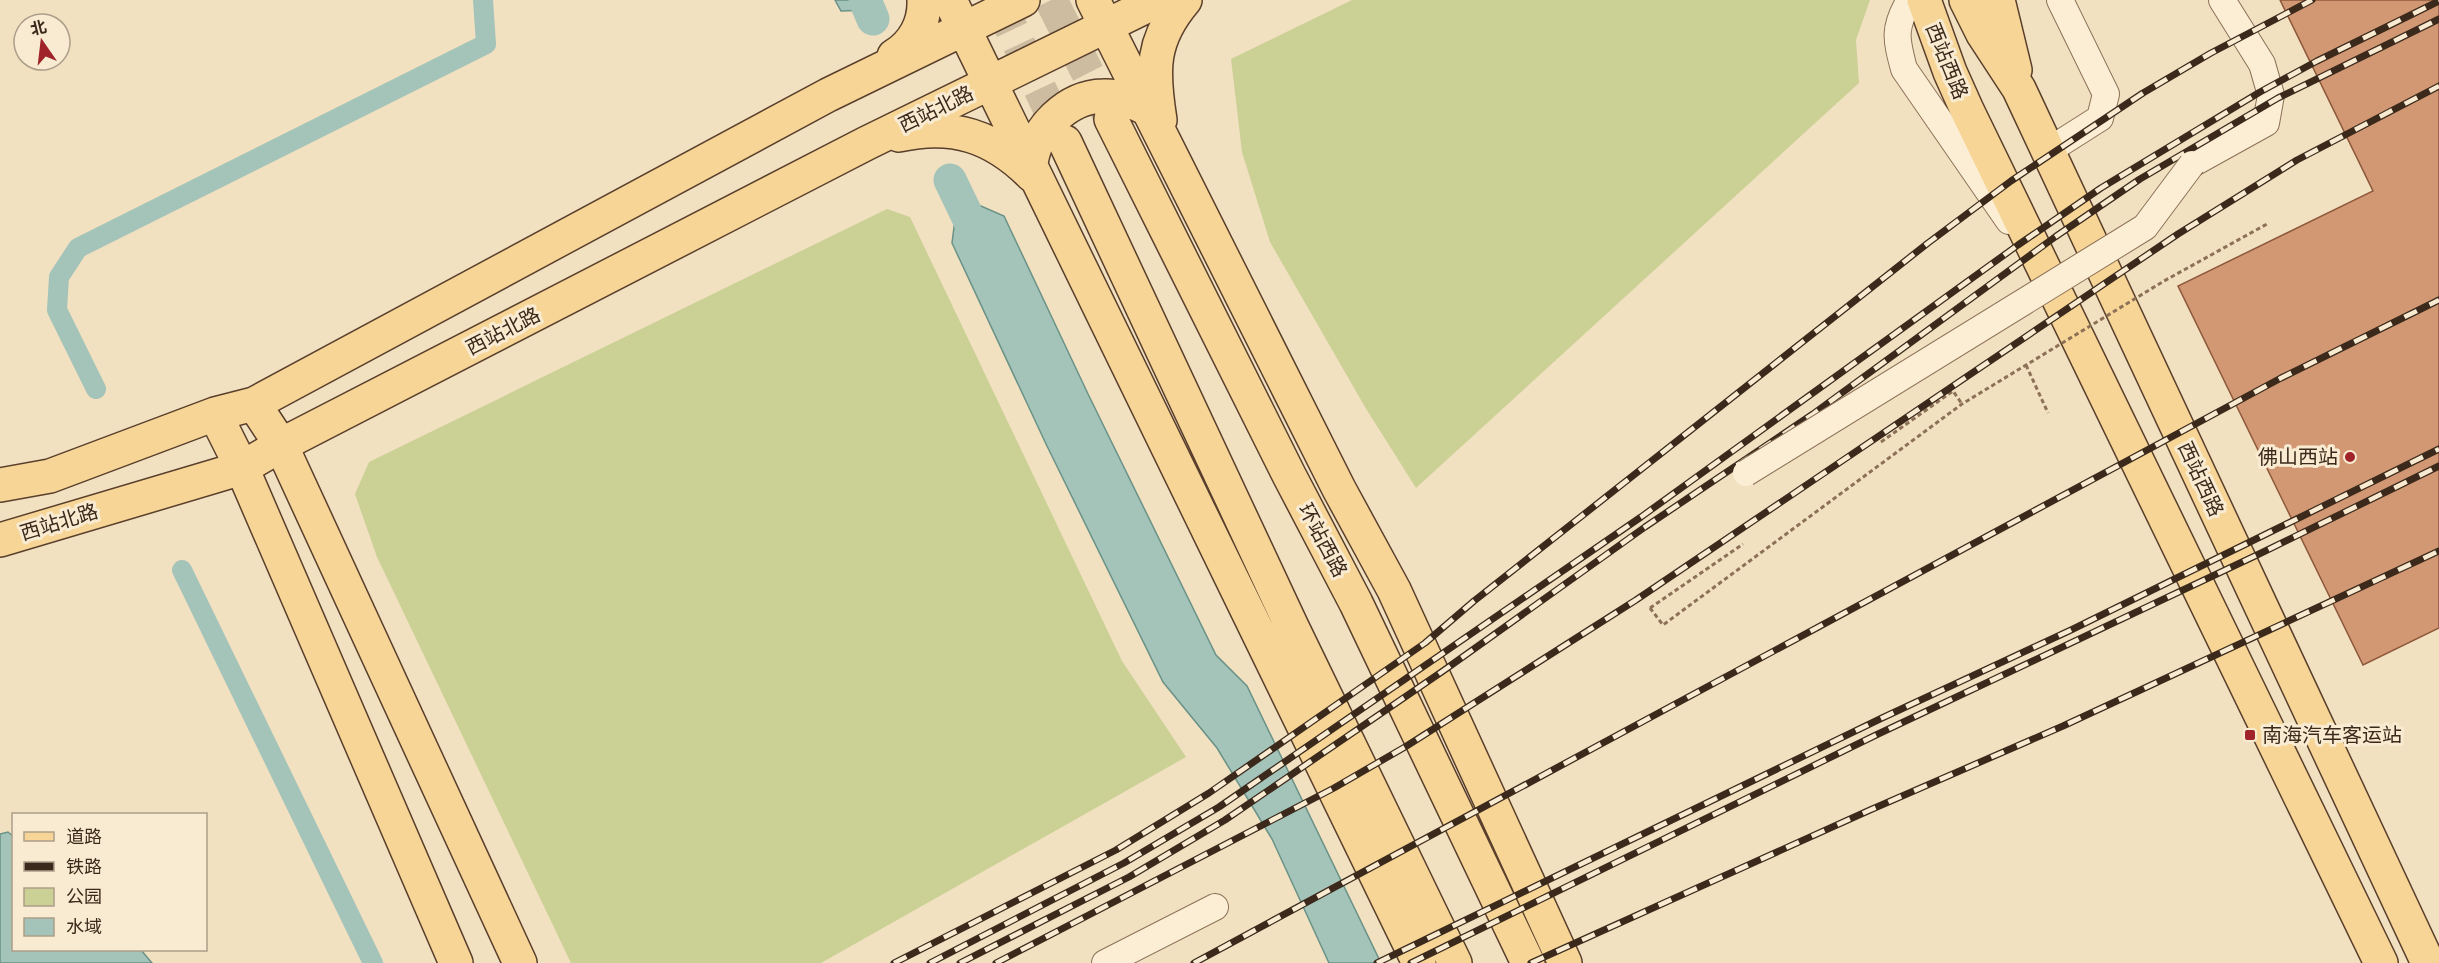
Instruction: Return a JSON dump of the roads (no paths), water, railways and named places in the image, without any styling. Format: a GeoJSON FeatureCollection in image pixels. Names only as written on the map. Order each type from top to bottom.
{"type":"FeatureCollection","features":[{"type":"Feature","properties":{"kind":"main road"},"geometry":{"type":"LineString","coordinates":[[0,485],[50,476],[215,414],[254,404],[859,79],[901,52],[910,43],[919,30],[924,0]]}},
{"type":"Feature","properties":{"kind":"main road"},"geometry":{"type":"LineString","coordinates":[[859,79],[957,14],[1023,0]]}},
{"type":"Feature","properties":{"kind":"main road","name":"西站北路"},"geometry":{"type":"LineString","coordinates":[[0,540],[242,468],[281,445],[867,143],[991,82],[1099,13],[1159,0]]}},
{"type":"Feature","properties":{"kind":"main road"},"geometry":{"type":"LineString","coordinates":[[1164,142],[1158,104],[1156,54],[1161,35],[1172,15],[1185,0]]}},
{"type":"Feature","properties":{"kind":"main road","name":"西站西路"},"geometry":{"type":"LineString","coordinates":[[1977,1],[2010,42],[2019,89],[2428,963]]}},
{"type":"Feature","properties":{"kind":"main road","name":"西站西路"},"geometry":{"type":"LineString","coordinates":[[1921,5],[1964,103],[2048,278],[2381,963]]}},
{"type":"Feature","properties":{"kind":"main road"},"geometry":{"type":"LineString","coordinates":[[1099,13],[1339,489],[1394,590],[1565,963]]}},
{"type":"Feature","properties":{"kind":"main road"},"geometry":{"type":"LineString","coordinates":[[957,14],[1419,963]]}},
{"type":"Feature","properties":{"kind":"main road"},"geometry":{"type":"LineString","coordinates":[[1036,174],[1032,150],[1046,126],[1060,114],[1086,99],[1102,96],[1118,97],[1147,109]]}},
{"type":"Feature","properties":{"kind":"main road","name":"环站西路"},"geometry":{"type":"LineString","coordinates":[[1111,119],[1289,475],[1356,603],[1528,963]]}},
{"type":"Feature","properties":{"kind":"main road"},"geometry":{"type":"LineString","coordinates":[[867,143],[911,133],[958,131],[994,145],[1036,174]]}},
{"type":"Feature","properties":{"kind":"main road"},"geometry":{"type":"LineString","coordinates":[[1065,141],[1292,627],[1455,963]]}},
{"type":"Feature","properties":{"kind":"main road"},"geometry":{"type":"LineString","coordinates":[[254,404],[281,445],[520,963]]}},
{"type":"Feature","properties":{"kind":"main road"},"geometry":{"type":"LineString","coordinates":[[215,414],[242,468],[456,963]]}},
{"type":"Feature","properties":{"kind":"street"},"geometry":{"type":"LineString","coordinates":[[2048,151],[2100,118],[2106,94],[2060,0]]}},
{"type":"Feature","properties":{"kind":"street"},"geometry":{"type":"LineString","coordinates":[[1746,473],[2145,227],[2192,164],[2266,123],[2271,94],[2262,64],[2222,0]]}},
{"type":"Feature","properties":{"kind":"street"},"geometry":{"type":"LineString","coordinates":[[1921,5],[1977,1]]}},
{"type":"Feature","properties":{"kind":"street"},"geometry":{"type":"LineString","coordinates":[[1105,963],[1215,907]]}},
{"type":"Feature","properties":{"kind":"water"},"geometry":{"type":"Polygon","coordinates":[[[835,0],[879,0],[870,10],[841,11],[835,0]]]}},
{"type":"Feature","properties":{"kind":"water"},"geometry":{"type":"Polygon","coordinates":[[[958,196],[1004,216],[1216,655],[1247,686],[1381,963],[1329,963],[1272,839],[1217,748],[1163,682],[1046,444],[952,243],[958,196]]]}},
{"type":"Feature","properties":{"kind":"water"},"geometry":{"type":"Polygon","coordinates":[[[8,832],[12,835],[12,951],[142,951],[152,963],[0,963],[0,834],[8,832]]]}},
{"type":"Feature","properties":{"kind":"waterway"},"geometry":{"type":"LineString","coordinates":[[96,389],[57,310],[59,277],[78,248],[486,44],[483,0]]}},
{"type":"Feature","properties":{"kind":"waterway"},"geometry":{"type":"LineString","coordinates":[[865,0],[873,19]]}},
{"type":"Feature","properties":{"kind":"waterway"},"geometry":{"type":"LineString","coordinates":[[950,180],[977,236]]}},
{"type":"Feature","properties":{"kind":"waterway"},"geometry":{"type":"LineString","coordinates":[[182,570],[373,963]]}},
{"type":"Feature","properties":{"kind":"tunnel"},"geometry":{"type":"LineString","coordinates":[[998,0],[1065,142]]}},
{"type":"Feature","properties":{"kind":"tunnel"},"geometry":{"type":"LineString","coordinates":[[1051,0],[1111,119]]}},
{"type":"Feature","properties":{"kind":"railway"},"geometry":{"type":"LineString","coordinates":[[894,963],[1116,850],[1209,793],[1425,643],[1474,601],[1928,243],[2011,181],[2143,93],[2211,53],[2312,0]]}},
{"type":"Feature","properties":{"kind":"railway"},"geometry":{"type":"LineString","coordinates":[[930,963],[1124,863],[1219,807],[1641,517],[2018,245],[2101,188],[2260,92],[2317,61],[2439,1]]}},
{"type":"Feature","properties":{"kind":"railway"},"geometry":{"type":"LineString","coordinates":[[960,963],[1129,877],[1225,820],[1443,671],[1645,527],[1813,414],[2055,237],[2140,179],[2278,98],[2439,19]]}},
{"type":"Feature","properties":{"kind":"railway"},"geometry":{"type":"LineString","coordinates":[[996,963],[1334,788],[1405,747],[1636,600],[2178,234],[2297,160],[2439,86]]}},
{"type":"Feature","properties":{"kind":"railway"},"geometry":{"type":"LineString","coordinates":[[1194,963],[2281,378],[2439,300]]}},
{"type":"Feature","properties":{"kind":"railway"},"geometry":{"type":"LineString","coordinates":[[1377,963],[1882,718],[2071,630],[2439,449]]}},
{"type":"Feature","properties":{"kind":"railway"},"geometry":{"type":"LineString","coordinates":[[1411,963],[1876,735],[2257,555],[2439,466]]}},
{"type":"Feature","properties":{"kind":"railway"},"geometry":{"type":"LineString","coordinates":[[1531,963],[1870,810],[2063,726],[2439,551]]}},
{"type":"Feature","properties":{"kind":"place","name":"佛山西站"},"geometry":{"type":"Point","coordinates":[2350,457]}},
{"type":"Feature","properties":{"kind":"place","name":"南海汽车客运站"},"geometry":{"type":"Point","coordinates":[2250,735]}}]}
